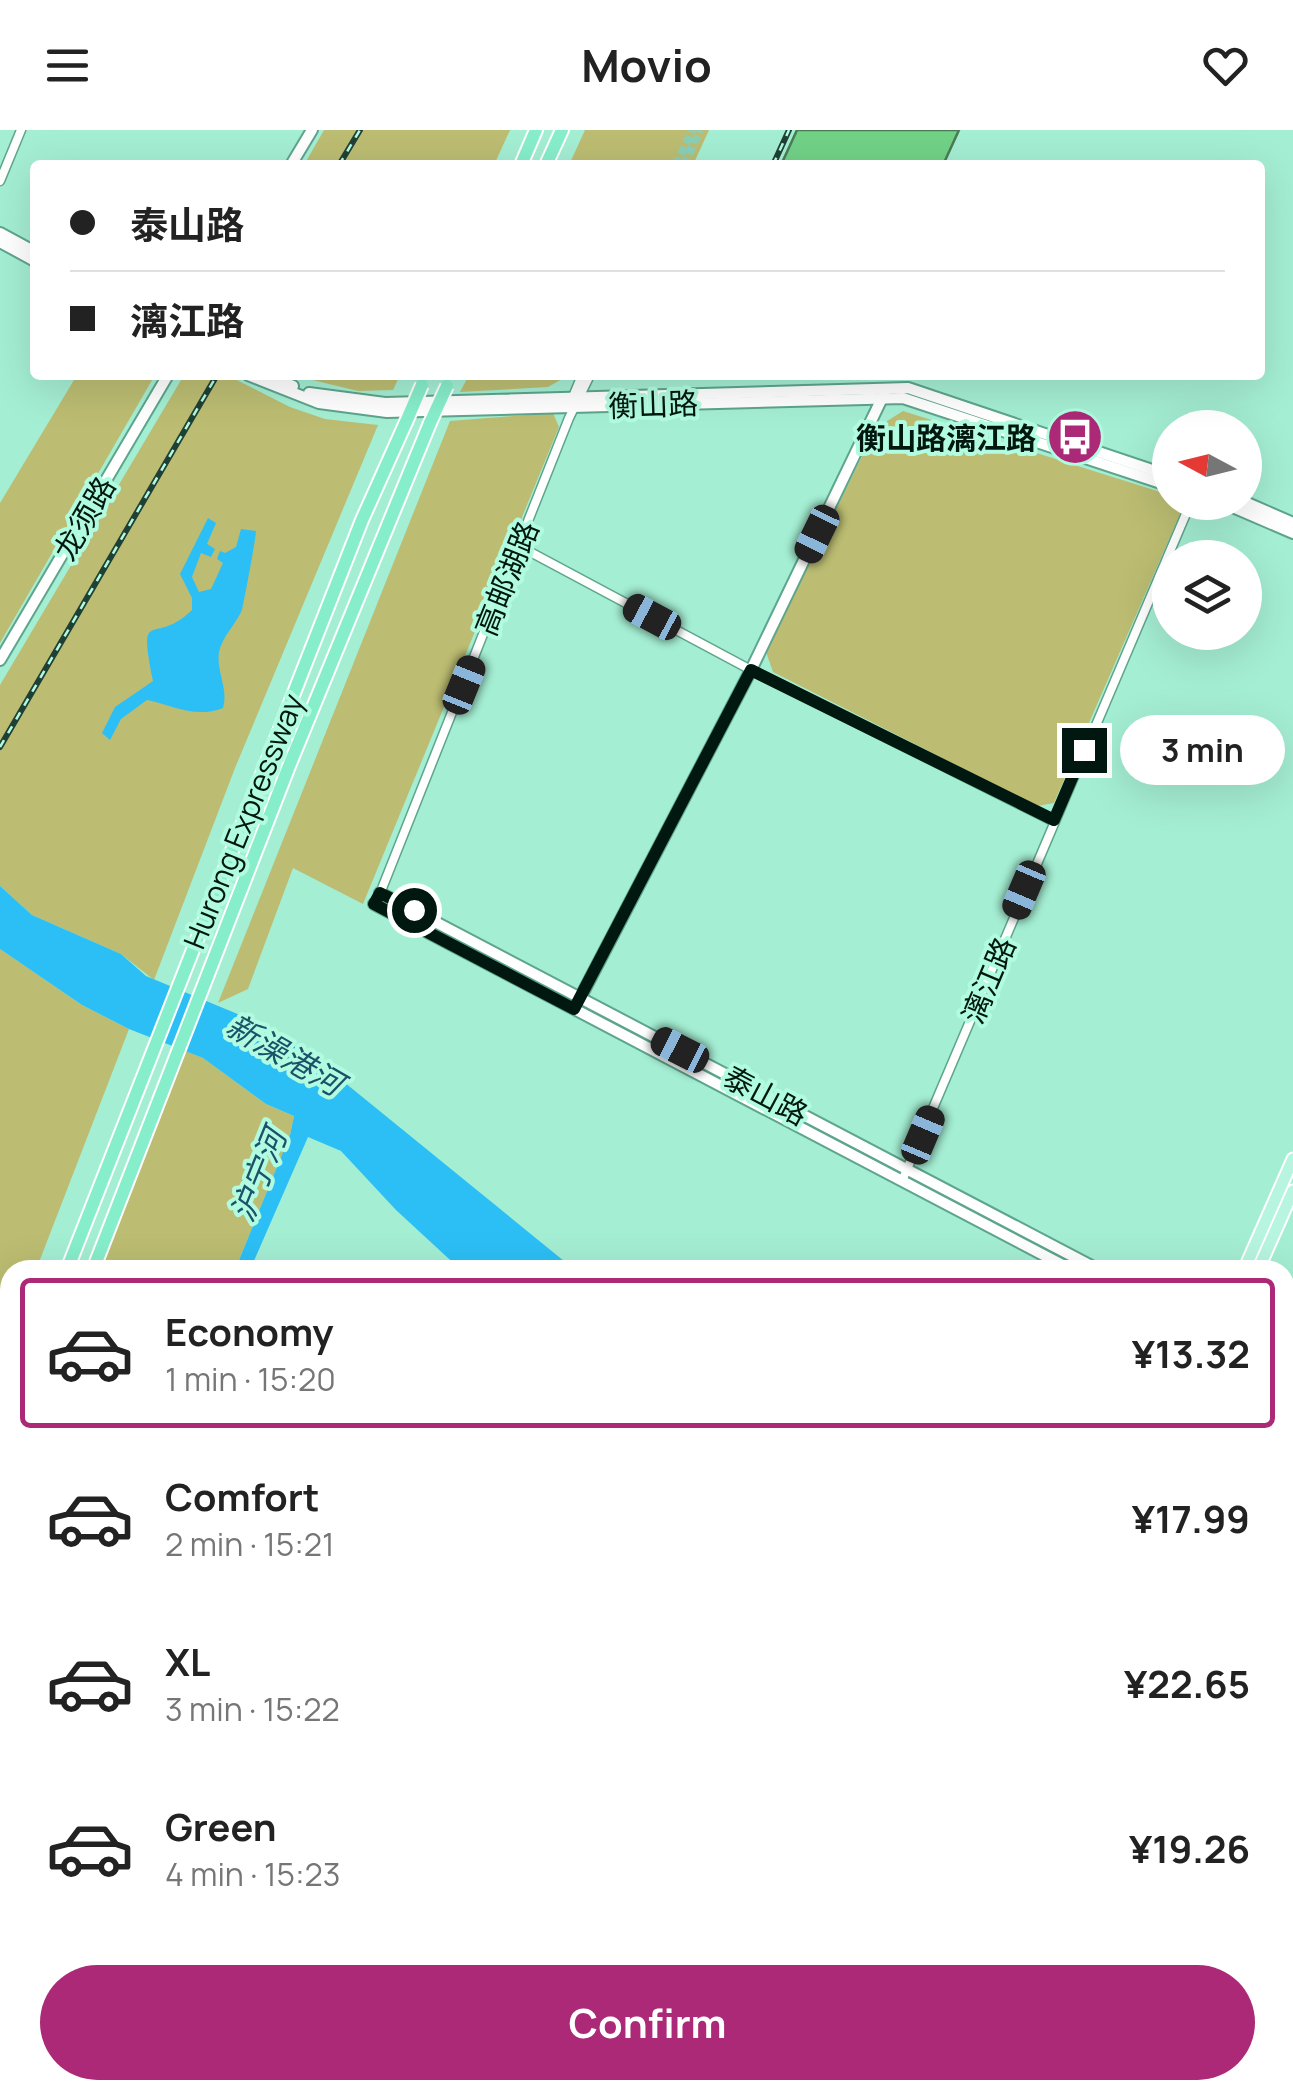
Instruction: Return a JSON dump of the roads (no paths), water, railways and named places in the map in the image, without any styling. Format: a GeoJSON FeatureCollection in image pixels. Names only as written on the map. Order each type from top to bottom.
{"type":"FeatureCollection","features":[{"type":"Feature","properties":{"kind":"highway"},"geometry":{"type":"LineString","coordinates":[[523,160],[536,130]]}},
{"type":"Feature","properties":{"kind":"highway"},"geometry":{"type":"LineString","coordinates":[[548,160],[562,130]]}},
{"type":"Feature","properties":{"kind":"highway","name":"Hurong Expressway"},"geometry":{"type":"LineString","coordinates":[[71,1260],[362,520],[424,380]]}},
{"type":"Feature","properties":{"kind":"highway","name":"Hurong Expressway"},"geometry":{"type":"LineString","coordinates":[[97,1260],[289,766],[449,380]]}},
{"type":"Feature","properties":{"kind":"main road"},"geometry":{"type":"LineString","coordinates":[[1248,1260],[1293,1159]]}},
{"type":"Feature","properties":{"kind":"main road"},"geometry":{"type":"LineString","coordinates":[[1262,1260],[1293,1191]]}},
{"type":"Feature","properties":{"kind":"street"},"geometry":{"type":"LineString","coordinates":[[0,180],[21,130]]}},
{"type":"Feature","properties":{"kind":"street"},"geometry":{"type":"LineString","coordinates":[[294,160],[312,130]]}},
{"type":"Feature","properties":{"kind":"street"},"geometry":{"type":"LineString","coordinates":[[0,233],[30,249]]}},
{"type":"Feature","properties":{"kind":"street"},"geometry":{"type":"LineString","coordinates":[[0,242],[30,258]]}},
{"type":"Feature","properties":{"kind":"street","name":"龙须路"},"geometry":{"type":"LineString","coordinates":[[0,660],[165,380]]}},
{"type":"Feature","properties":{"kind":"street","name":"衡山路"},"geometry":{"type":"LineString","coordinates":[[261,380],[319,403],[360,410],[574,405],[908,388],[1152,470]]}},
{"type":"Feature","properties":{"kind":"street","name":"衡山路"},"geometry":{"type":"LineString","coordinates":[[278,380],[308,393],[385,403],[574,405]]}},
{"type":"Feature","properties":{"kind":"street","name":"高邮湖路"},"geometry":{"type":"LineString","coordinates":[[378,899],[581,380]]}},
{"type":"Feature","properties":{"kind":"street","name":"高邮湖路"},"geometry":{"type":"LineString","coordinates":[[574,405],[587,380]]}},
{"type":"Feature","properties":{"kind":"street"},"geometry":{"type":"LineString","coordinates":[[574,1009],[751,670],[886,392]]}},
{"type":"Feature","properties":{"kind":"street","name":"衡山路"},"geometry":{"type":"LineString","coordinates":[[886,392],[1152,480]]}},
{"type":"Feature","properties":{"kind":"street"},"geometry":{"type":"LineString","coordinates":[[1262,509],[1293,523]]}},
{"type":"Feature","properties":{"kind":"street","name":"漓江路"},"geometry":{"type":"LineString","coordinates":[[902,1181],[1183,520]]}},
{"type":"Feature","properties":{"kind":"street"},"geometry":{"type":"LineString","coordinates":[[1262,520],[1293,533]]}},
{"type":"Feature","properties":{"kind":"street"},"geometry":{"type":"LineString","coordinates":[[519,546],[751,670],[1054,820]]}},
{"type":"Feature","properties":{"kind":"street","name":"泰山路"},"geometry":{"type":"LineString","coordinates":[[378,899],[581,998],[1079,1260]]}},
{"type":"Feature","properties":{"kind":"street","name":"泰山路"},"geometry":{"type":"LineString","coordinates":[[378,899],[574,1009],[1053,1260]]}},
{"type":"Feature","properties":{"kind":"water"},"geometry":{"type":"Polygon","coordinates":[[[208,518],[216,523],[207,544],[215,549],[211,557],[201,553],[192,577],[199,592],[211,589],[223,563],[217,559],[220,551],[225,553],[236,547],[241,529],[256,531],[242,610],[219,652],[223,708],[193,712],[147,700],[121,719],[110,740],[102,733],[115,707],[153,681],[148,634],[179,621],[192,610],[192,598],[180,574],[208,518]]]}},
{"type":"Feature","properties":{"kind":"water","name":"新澡港河"},"geometry":{"type":"Polygon","coordinates":[[[0,886],[32,915],[121,954],[146,976],[240,1015],[312,1056],[563,1260],[450,1260],[341,1151],[308,1137],[254,1260],[239,1260],[290,1135],[294,1116],[266,1104],[203,1058],[129,1029],[82,1005],[0,949],[0,886]]]}},
{"type":"Feature","properties":{"kind":"tunnel"},"geometry":{"type":"LineString","coordinates":[[678,160],[693,130]]}},
{"type":"Feature","properties":{"kind":"tunnel"},"geometry":{"type":"LineString","coordinates":[[686,160],[700,130]]}},
{"type":"Feature","properties":{"kind":"railway"},"geometry":{"type":"LineString","coordinates":[[342,160],[360,130]]}},
{"type":"Feature","properties":{"kind":"railway"},"geometry":{"type":"LineString","coordinates":[[775,160],[789,130]]}},
{"type":"Feature","properties":{"kind":"railway"},"geometry":{"type":"LineString","coordinates":[[0,747],[214,380]]}},
{"type":"Feature","properties":{"kind":"place","name":"衡山路漓江路"},"geometry":{"type":"Point","coordinates":[1075,437]}},
{"type":"Feature","properties":{"kind":"water label","name":"沪宁河"},"geometry":{"type":"Point","coordinates":[258,1175]}}]}
